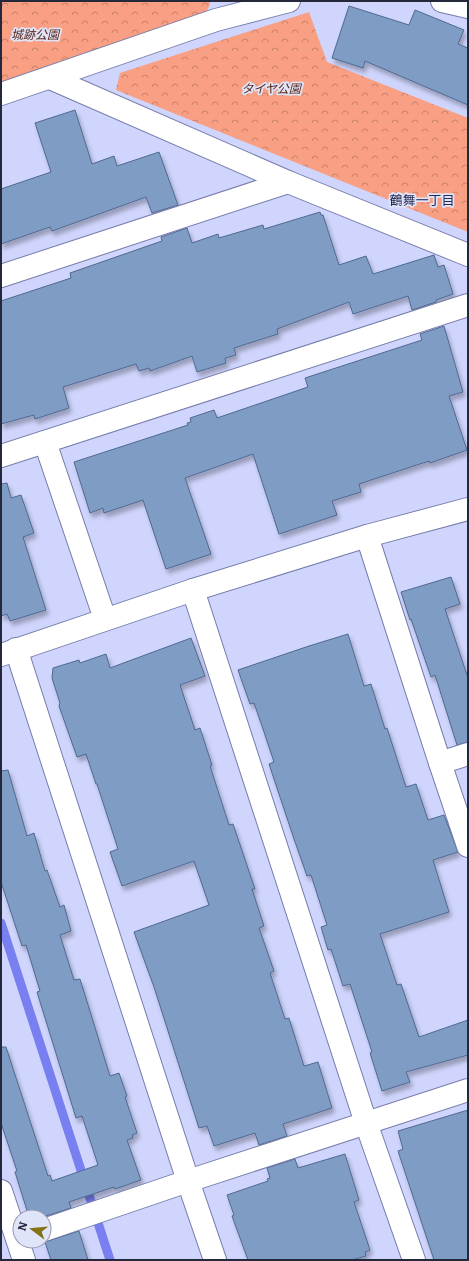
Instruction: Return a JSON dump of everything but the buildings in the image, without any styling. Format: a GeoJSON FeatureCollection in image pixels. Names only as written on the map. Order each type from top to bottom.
{"type":"FeatureCollection","features":[{"type":"Feature","properties":{"kind":"street"},"geometry":{"type":"LineString","coordinates":[[1,94],[50,78],[225,9],[289,1]]}},
{"type":"Feature","properties":{"kind":"street"},"geometry":{"type":"LineString","coordinates":[[442,1],[468,7]]}},
{"type":"Feature","properties":{"kind":"street"},"geometry":{"type":"LineString","coordinates":[[50,78],[288,182],[468,255]]}},
{"type":"Feature","properties":{"kind":"street"},"geometry":{"type":"LineString","coordinates":[[1,276],[288,182]]}},
{"type":"Feature","properties":{"kind":"street"},"geometry":{"type":"LineString","coordinates":[[1,456],[468,305]]}},
{"type":"Feature","properties":{"kind":"street"},"geometry":{"type":"LineString","coordinates":[[45,442],[105,619]]}},
{"type":"Feature","properties":{"kind":"street"},"geometry":{"type":"LineString","coordinates":[[215,1260],[9,652],[192,590],[367,536],[468,509]]}},
{"type":"Feature","properties":{"kind":"street"},"geometry":{"type":"LineString","coordinates":[[367,536],[468,846]]}},
{"type":"Feature","properties":{"kind":"street"},"geometry":{"type":"LineString","coordinates":[[192,590],[366,1123],[414,1260]]}},
{"type":"Feature","properties":{"kind":"street"},"geometry":{"type":"LineString","coordinates":[[440,763],[468,754]]}},
{"type":"Feature","properties":{"kind":"street"},"geometry":{"type":"LineString","coordinates":[[52,1227],[188,1181],[468,1090]]}},
{"type":"Feature","properties":{"kind":"street"},"geometry":{"type":"LineString","coordinates":[[1,1191],[12,1237]]}},
{"type":"Feature","properties":{"kind":"street"},"geometry":{"type":"LineString","coordinates":[[18,1249],[24,1260]]}},
{"type":"Feature","properties":{"kind":"green space","name":"城跡公園"},"geometry":{"type":"Polygon","coordinates":[[[1,1],[210,1],[210,4],[206,13],[1,82],[1,1]]]}},
{"type":"Feature","properties":{"kind":"green space","name":"タイヤ公園"},"geometry":{"type":"Polygon","coordinates":[[[309,12],[327,62],[468,118],[468,232],[116,90],[120,73],[309,12]]]}},
{"type":"Feature","properties":{"kind":"waterway"},"geometry":{"type":"LineString","coordinates":[[1,923],[110,1260]]}},
{"type":"Feature","properties":{"kind":"district","name":"鶴舞一丁目"},"geometry":{"type":"Point","coordinates":[422,199]}}]}
